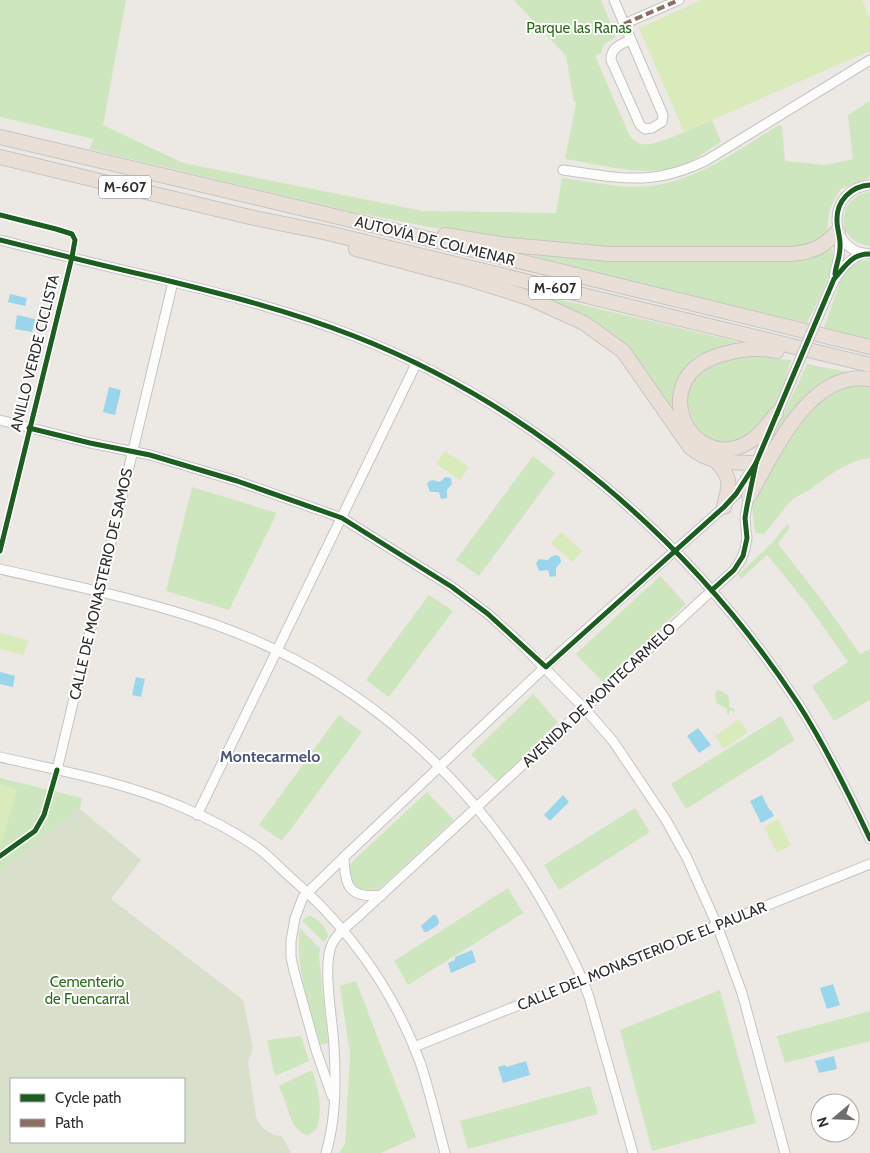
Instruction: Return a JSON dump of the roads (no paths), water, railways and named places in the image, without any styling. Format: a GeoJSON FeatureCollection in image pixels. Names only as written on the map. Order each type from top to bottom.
{"type":"FeatureCollection","features":[{"type":"Feature","properties":{"kind":"highway","name":"AUTOVÍA DE COLMENAR"},"geometry":{"type":"LineString","coordinates":[[0,136],[870,347]]}},
{"type":"Feature","properties":{"kind":"highway","name":"AUTOVÍA DE COLMENAR"},"geometry":{"type":"LineString","coordinates":[[0,157],[250,217],[328,233],[865,364]]}},
{"type":"Feature","properties":{"kind":"highway"},"geometry":{"type":"LineString","coordinates":[[250,217],[325,241],[461,277],[529,298],[584,323],[623,351],[690,447],[717,462],[726,472],[729,487],[724,507]]}},
{"type":"Feature","properties":{"kind":"highway"},"geometry":{"type":"LineString","coordinates":[[351,220],[500,244],[609,254],[792,254],[820,247],[839,233]]}},
{"type":"Feature","properties":{"kind":"highway"},"geometry":{"type":"LineString","coordinates":[[776,414],[763,431],[738,448],[725,450],[712,448],[693,436],[685,424],[680,413],[681,390],[686,380],[701,363],[736,350],[763,348],[865,364]]}},
{"type":"Feature","properties":{"kind":"highway"},"geometry":{"type":"LineString","coordinates":[[749,496],[796,416],[820,391],[842,380],[870,379]]}},
{"type":"Feature","properties":{"kind":"highway"},"geometry":{"type":"LineString","coordinates":[[717,462],[756,462]]}},
{"type":"Feature","properties":{"kind":"street"},"geometry":{"type":"LineString","coordinates":[[614,0],[663,115],[662,122],[652,128],[645,129],[640,125],[611,60],[611,52],[615,47],[630,40]]}},
{"type":"Feature","properties":{"kind":"street"},"geometry":{"type":"LineString","coordinates":[[624,24],[679,0]]}},
{"type":"Feature","properties":{"kind":"street"},"geometry":{"type":"LineString","coordinates":[[563,170],[640,179],[662,177],[681,172],[707,160],[870,60]]}},
{"type":"Feature","properties":{"kind":"street"},"geometry":{"type":"LineString","coordinates":[[834,279],[839,256],[837,212],[846,195],[854,189],[870,185]]}},
{"type":"Feature","properties":{"kind":"street"},"geometry":{"type":"LineString","coordinates":[[839,233],[847,244],[867,254]]}},
{"type":"Feature","properties":{"kind":"street"},"geometry":{"type":"LineString","coordinates":[[0,240],[172,282],[296,315],[356,336],[416,364],[501,411],[556,448],[624,502],[676,551],[712,590],[746,632],[797,702],[832,761],[870,839]]}},
{"type":"Feature","properties":{"kind":"street"},"geometry":{"type":"LineString","coordinates":[[834,279],[849,261],[867,254]]}},
{"type":"Feature","properties":{"kind":"street","name":"AVENIDA DE MONTECARMELO"},"geometry":{"type":"LineString","coordinates":[[334,1103],[314,1041],[291,957],[291,941],[295,918],[303,897],[546,667],[676,551],[736,494],[756,462],[834,279]]}},
{"type":"Feature","properties":{"kind":"street","name":"CALLE DE MONASTERIO DE SAMOS"},"geometry":{"type":"LineString","coordinates":[[57,770],[172,282]]}},
{"type":"Feature","properties":{"kind":"street"},"geometry":{"type":"LineString","coordinates":[[197,815],[416,364]]}},
{"type":"Feature","properties":{"kind":"street"},"geometry":{"type":"LineString","coordinates":[[0,420],[150,455],[237,481],[342,518],[452,587],[488,614],[546,667],[613,741],[666,820],[687,858],[717,925],[742,993],[785,1153]]}},
{"type":"Feature","properties":{"kind":"street","name":"AVENIDA DE MONTECARMELO"},"geometry":{"type":"LineString","coordinates":[[326,1153],[334,1120],[334,1047],[327,958],[333,942],[730,574],[743,556],[747,538],[745,518],[756,462]]}},
{"type":"Feature","properties":{"kind":"street"},"geometry":{"type":"LineString","coordinates":[[0,569],[160,607],[218,626],[277,651],[326,677],[366,703],[440,766],[491,823],[536,889],[561,934],[583,981],[633,1153]]}},
{"type":"Feature","properties":{"kind":"street"},"geometry":{"type":"LineString","coordinates":[[0,757],[130,789],[182,807],[213,822],[258,848],[308,892],[343,931],[381,983],[414,1047],[445,1153]]}},
{"type":"Feature","properties":{"kind":"street"},"geometry":{"type":"LineString","coordinates":[[344,857],[344,874],[348,886],[354,893],[362,896],[382,895]]}},
{"type":"Feature","properties":{"kind":"street","name":"CALLE DEL MONASTERIO DE EL PAULAR"},"geometry":{"type":"LineString","coordinates":[[414,1047],[583,981],[870,864]]}},
{"type":"Feature","properties":{"kind":"water"},"geometry":{"type":"Polygon","coordinates":[[[10,294],[27,298],[25,306],[8,302],[10,294]]]}},
{"type":"Feature","properties":{"kind":"water"},"geometry":{"type":"Polygon","coordinates":[[[17,315],[35,319],[32,332],[15,329],[17,315]]]}},
{"type":"Feature","properties":{"kind":"water"},"geometry":{"type":"Polygon","coordinates":[[[109,387],[121,390],[115,415],[103,412],[109,387]]]}},
{"type":"Feature","properties":{"kind":"water"},"geometry":{"type":"Polygon","coordinates":[[[445,477],[451,478],[452,484],[447,490],[447,498],[441,499],[439,492],[430,492],[427,484],[431,480],[440,482],[445,477]]]}},
{"type":"Feature","properties":{"kind":"water"},"geometry":{"type":"Polygon","coordinates":[[[557,555],[560,557],[561,562],[556,568],[556,576],[550,577],[548,570],[539,571],[536,563],[539,559],[548,560],[552,556],[557,555]]]}},
{"type":"Feature","properties":{"kind":"water"},"geometry":{"type":"Polygon","coordinates":[[[0,672],[15,676],[13,687],[0,684],[0,672]]]}},
{"type":"Feature","properties":{"kind":"water"},"geometry":{"type":"Polygon","coordinates":[[[136,677],[145,679],[141,697],[132,695],[136,677]]]}},
{"type":"Feature","properties":{"kind":"water"},"geometry":{"type":"Polygon","coordinates":[[[698,728],[711,745],[699,753],[687,736],[698,728]]]}},
{"type":"Feature","properties":{"kind":"water"},"geometry":{"type":"Polygon","coordinates":[[[563,795],[569,802],[550,821],[544,815],[563,795]]]}},
{"type":"Feature","properties":{"kind":"water"},"geometry":{"type":"Polygon","coordinates":[[[762,795],[774,816],[761,823],[750,801],[762,795]]]}},
{"type":"Feature","properties":{"kind":"water"},"geometry":{"type":"Polygon","coordinates":[[[433,915],[436,915],[439,921],[438,925],[424,932],[421,926],[433,915]]]}},
{"type":"Feature","properties":{"kind":"water"},"geometry":{"type":"Polygon","coordinates":[[[472,950],[476,962],[451,973],[448,963],[455,960],[455,957],[472,950]]]}},
{"type":"Feature","properties":{"kind":"water"},"geometry":{"type":"Polygon","coordinates":[[[833,984],[840,1005],[827,1009],[820,988],[833,984]]]}},
{"type":"Feature","properties":{"kind":"water"},"geometry":{"type":"Polygon","coordinates":[[[834,1056],[837,1069],[819,1073],[815,1061],[834,1056]]]}},
{"type":"Feature","properties":{"kind":"water"},"geometry":{"type":"Polygon","coordinates":[[[526,1061],[530,1075],[503,1083],[498,1067],[505,1065],[506,1067],[526,1061]]]}},
{"type":"Feature","properties":{"kind":"district","name":"Montecarmelo"},"geometry":{"type":"Point","coordinates":[270,756]}},
{"type":"Feature","properties":{"kind":"park label","name":"Parque las Ranas"},"geometry":{"type":"Point","coordinates":[579,28]}},
{"type":"Feature","properties":{"kind":"park label","name":"Cementerio de Fuencarral"},"geometry":{"type":"Point","coordinates":[87,990]}}]}
